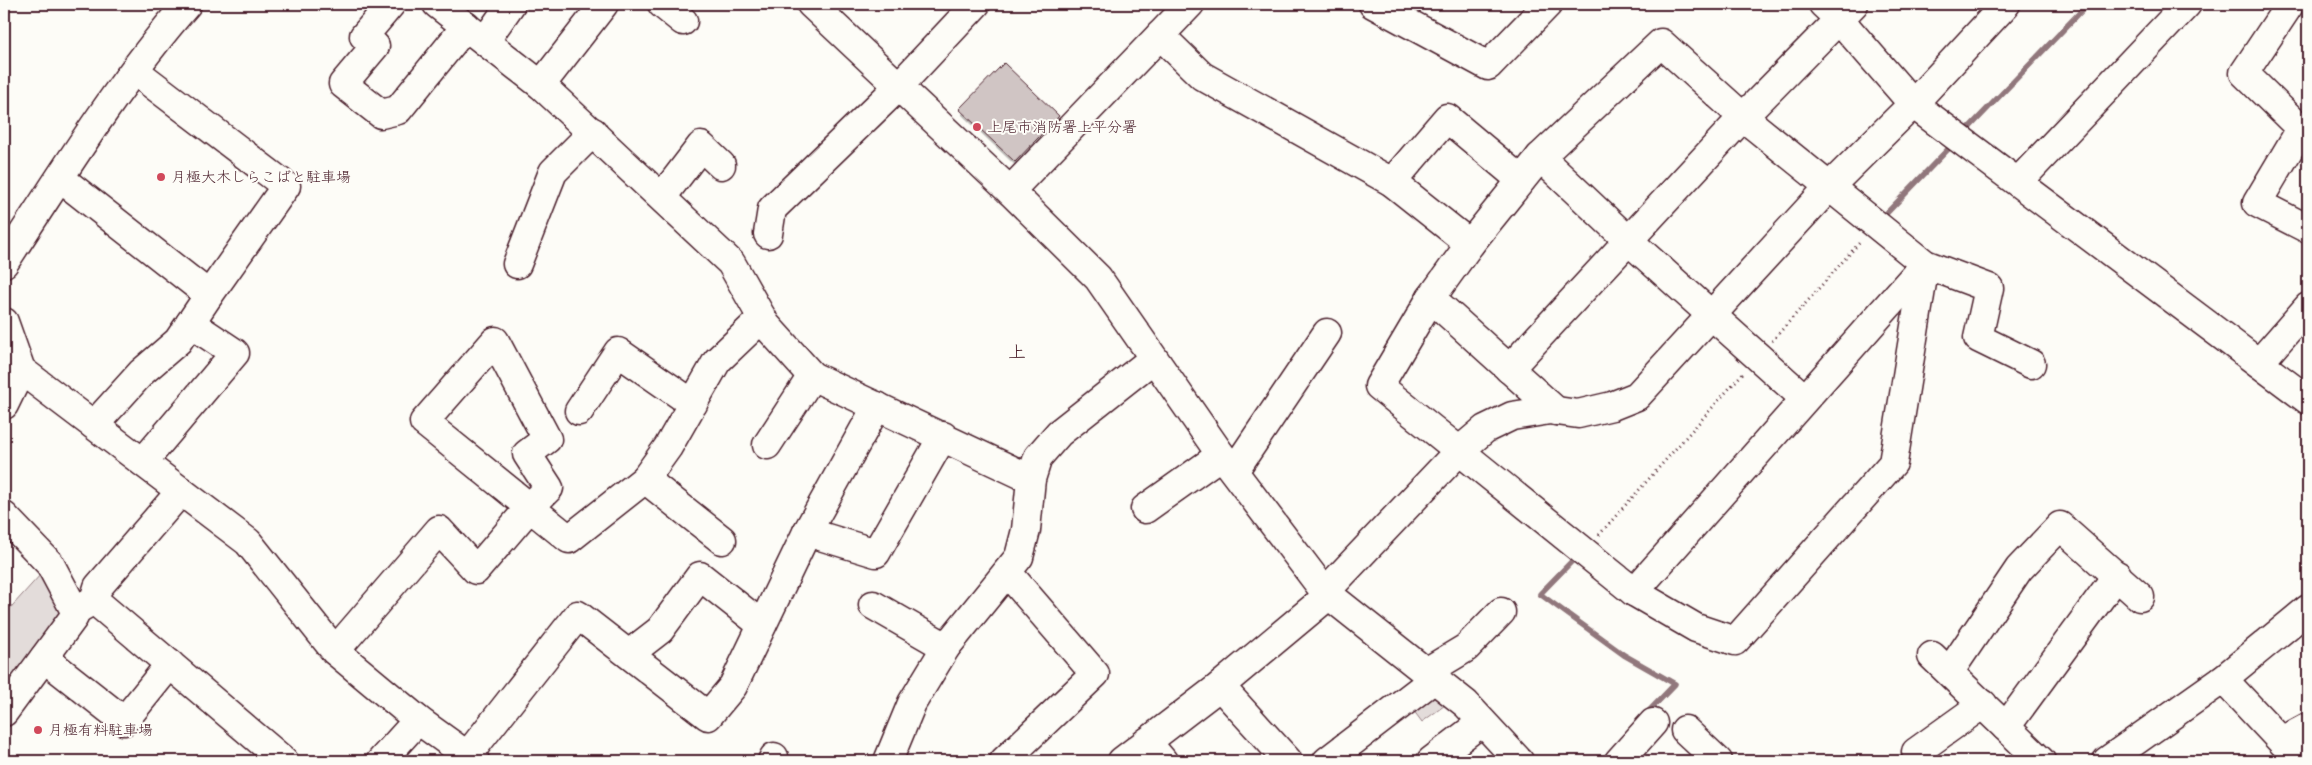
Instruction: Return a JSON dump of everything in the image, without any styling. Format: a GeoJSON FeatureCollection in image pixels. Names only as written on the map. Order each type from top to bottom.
{"type":"FeatureCollection","features":[{"type":"Feature","properties":{"kind":"street"},"geometry":{"type":"LineString","coordinates":[[4,263],[90,133],[187,4]]}},
{"type":"Feature","properties":{"kind":"street"},"geometry":{"type":"LineString","coordinates":[[391,4],[364,36],[375,46],[343,84],[381,114],[398,110],[476,33],[511,4]]}},
{"type":"Feature","properties":{"kind":"street"},"geometry":{"type":"LineString","coordinates":[[438,4],[542,85],[731,262],[766,325],[812,376],[1031,479]]}},
{"type":"Feature","properties":{"kind":"street"},"geometry":{"type":"LineString","coordinates":[[542,85],[604,4]]}},
{"type":"Feature","properties":{"kind":"street"},"geometry":{"type":"LineString","coordinates":[[662,4],[683,21]]}},
{"type":"Feature","properties":{"kind":"street"},"geometry":{"type":"LineString","coordinates":[[812,4],[1010,191],[1098,278],[1227,463],[1327,593],[1466,704],[1519,761]]}},
{"type":"Feature","properties":{"kind":"street"},"geometry":{"type":"LineString","coordinates":[[768,234],[772,209],[899,86],[976,4]]}},
{"type":"Feature","properties":{"kind":"street"},"geometry":{"type":"LineString","coordinates":[[1010,191],[1190,4]]}},
{"type":"Feature","properties":{"kind":"street"},"geometry":{"type":"LineString","coordinates":[[1373,4],[1488,66],[1548,4]]}},
{"type":"Feature","properties":{"kind":"street"},"geometry":{"type":"LineString","coordinates":[[1122,761],[1155,752],[1220,686],[1327,593],[1459,450],[1485,429],[1512,416],[1550,410],[1578,414],[1612,406],[1637,396],[1828,187],[1913,104],[2006,4]]}},
{"type":"Feature","properties":{"kind":"street"},"geometry":{"type":"LineString","coordinates":[[2019,181],[2187,4]]}},
{"type":"Feature","properties":{"kind":"street"},"geometry":{"type":"LineString","coordinates":[[2290,4],[2244,73],[2301,129],[2257,203],[2308,229]]}},
{"type":"Feature","properties":{"kind":"street"},"geometry":{"type":"LineString","coordinates":[[1509,369],[1743,117],[1839,9],[1913,104],[2019,181],[2308,400]]}},
{"type":"Feature","properties":{"kind":"street"},"geometry":{"type":"LineString","coordinates":[[1160,36],[1202,76],[1392,182],[1470,244]]}},
{"type":"Feature","properties":{"kind":"street"},"geometry":{"type":"LineString","coordinates":[[1926,264],[1893,463],[1735,641],[1696,628],[1634,592],[1379,386],[1431,298],[1470,244],[1521,180],[1540,157],[1661,43],[1743,117],[1926,264],[1989,288],[1978,338],[2032,364]]}},
{"type":"Feature","properties":{"kind":"street"},"geometry":{"type":"LineString","coordinates":[[94,425],[142,372],[178,341],[286,186],[135,71]]}},
{"type":"Feature","properties":{"kind":"street"},"geometry":{"type":"LineString","coordinates":[[1392,182],[1447,118],[1521,180]]}},
{"type":"Feature","properties":{"kind":"street"},"geometry":{"type":"LineString","coordinates":[[517,264],[553,172],[593,132]]}},
{"type":"Feature","properties":{"kind":"street"},"geometry":{"type":"LineString","coordinates":[[662,197],[701,146],[721,165]]}},
{"type":"Feature","properties":{"kind":"street"},"geometry":{"type":"LineString","coordinates":[[1540,157],[1757,358],[1804,398]]}},
{"type":"Feature","properties":{"kind":"street"},"geometry":{"type":"LineString","coordinates":[[60,178],[209,295]]}},
{"type":"Feature","properties":{"kind":"street"},"geometry":{"type":"LineString","coordinates":[[1634,592],[1804,398],[1926,264]]}},
{"type":"Feature","properties":{"kind":"street"},"geometry":{"type":"LineString","coordinates":[[1431,298],[1556,411]]}},
{"type":"Feature","properties":{"kind":"street"},"geometry":{"type":"LineString","coordinates":[[2259,363],[2308,306]]}},
{"type":"Feature","properties":{"kind":"street"},"geometry":{"type":"LineString","coordinates":[[335,651],[439,530],[476,570],[530,508],[549,488],[528,454],[547,439],[495,341],[424,422],[530,508],[569,539],[645,479],[668,447],[717,361],[762,318]]}},
{"type":"Feature","properties":{"kind":"street"},"geometry":{"type":"LineString","coordinates":[[4,322],[21,370],[248,542],[335,651],[418,720],[471,758],[578,615],[708,716],[733,686],[807,532],[877,406]]}},
{"type":"Feature","properties":{"kind":"street"},"geometry":{"type":"LineString","coordinates":[[143,462],[235,353],[190,323]]}},
{"type":"Feature","properties":{"kind":"street"},"geometry":{"type":"LineString","coordinates":[[1145,509],[1227,463],[1327,333]]}},
{"type":"Feature","properties":{"kind":"street"},"geometry":{"type":"LineString","coordinates":[[579,411],[618,352],[693,404]]}},
{"type":"Feature","properties":{"kind":"street"},"geometry":{"type":"LineString","coordinates":[[888,761],[912,703],[946,647],[1020,557],[1026,530],[1031,479],[1038,457],[1059,434],[1153,359]]}},
{"type":"Feature","properties":{"kind":"street"},"geometry":{"type":"LineString","coordinates":[[4,405],[21,370]]}},
{"type":"Feature","properties":{"kind":"street"},"geometry":{"type":"LineString","coordinates":[[767,445],[812,376]]}},
{"type":"Feature","properties":{"kind":"street"},"geometry":{"type":"LineString","coordinates":[[807,532],[876,553],[943,436]]}},
{"type":"Feature","properties":{"kind":"street"},"geometry":{"type":"LineString","coordinates":[[645,479],[722,540]]}},
{"type":"Feature","properties":{"kind":"street"},"geometry":{"type":"LineString","coordinates":[[4,712],[98,587],[181,491]]}},
{"type":"Feature","properties":{"kind":"street"},"geometry":{"type":"LineString","coordinates":[[4,516],[50,564],[85,605],[170,664],[284,761]]}},
{"type":"Feature","properties":{"kind":"street"},"geometry":{"type":"LineString","coordinates":[[2041,761],[1941,664],[2019,569],[2060,526],[2140,597]]}},
{"type":"Feature","properties":{"kind":"street"},"geometry":{"type":"LineString","coordinates":[[1004,761],[1095,674],[1007,572]]}},
{"type":"Feature","properties":{"kind":"street"},"geometry":{"type":"LineString","coordinates":[[2006,727],[2117,575]]}},
{"type":"Feature","properties":{"kind":"street"},"geometry":{"type":"LineString","coordinates":[[628,654],[660,630],[700,576],[762,625]]}},
{"type":"Feature","properties":{"kind":"street"},"geometry":{"type":"LineString","coordinates":[[873,605],[946,647]]}},
{"type":"Feature","properties":{"kind":"street"},"geometry":{"type":"LineString","coordinates":[[2107,761],[2223,679],[2308,609]]}},
{"type":"Feature","properties":{"kind":"street"},"geometry":{"type":"LineString","coordinates":[[1327,761],[1430,675],[1466,648],[1501,612]]}},
{"type":"Feature","properties":{"kind":"street"},"geometry":{"type":"LineString","coordinates":[[44,658],[124,721],[170,664]]}},
{"type":"Feature","properties":{"kind":"street"},"geometry":{"type":"LineString","coordinates":[[2223,679],[2300,761]]}},
{"type":"Feature","properties":{"kind":"street"},"geometry":{"type":"LineString","coordinates":[[1220,686],[1288,761]]}},
{"type":"Feature","properties":{"kind":"street"},"geometry":{"type":"LineString","coordinates":[[1922,761],[1916,752],[1983,704]]}},
{"type":"Feature","properties":{"kind":"street"},"geometry":{"type":"LineString","coordinates":[[381,761],[418,720]]}},
{"type":"Feature","properties":{"kind":"street"},"geometry":{"type":"LineString","coordinates":[[1431,761],[1482,722]]}},
{"type":"Feature","properties":{"kind":"street"},"geometry":{"type":"LineString","coordinates":[[1619,761],[1653,723]]}},
{"type":"Feature","properties":{"kind":"street"},"geometry":{"type":"LineString","coordinates":[[2282,741],[2308,728]]}},
{"type":"Feature","properties":{"kind":"street"},"geometry":{"type":"LineString","coordinates":[[1685,730],[1718,761]]}},
{"type":"Feature","properties":{"kind":"path"},"geometry":{"type":"LineString","coordinates":[[1584,552],[1876,224]]}},
{"type":"Feature","properties":{"kind":"shaded area"},"geometry":{"type":"Polygon","coordinates":[[[50,564],[75,611],[4,712],[4,615],[50,564]]]}},
{"type":"Feature","properties":{"kind":"shaded area"},"geometry":{"type":"Polygon","coordinates":[[[1434,679],[1456,697],[1422,722],[1405,699],[1434,679]]]}},
{"type":"Feature","properties":{"kind":"building"},"geometry":{"type":"Polygon","coordinates":[[[1004,63],[1059,116],[1015,162],[959,109],[1004,63]]]}},
{"type":"Feature","properties":{"kind":"waterway"},"geometry":{"type":"LineString","coordinates":[[1964,133],[2088,4]]}},
{"type":"Feature","properties":{"kind":"waterway"},"geometry":{"type":"LineString","coordinates":[[1881,219],[1954,143]]}},
{"type":"Feature","properties":{"kind":"waterway"},"geometry":{"type":"LineString","coordinates":[[1573,560],[1540,594],[1624,655],[1675,684],[1646,714]]}},
{"type":"Feature","properties":{"kind":"waterway"},"geometry":{"type":"LineString","coordinates":[[1602,761],[1611,752]]}},
{"type":"Feature","properties":{"kind":"place","name":"上尾市消防署上平分署"},"geometry":{"type":"Point","coordinates":[977,127]}},
{"type":"Feature","properties":{"kind":"place","name":"月極大木しらこばと駐車場"},"geometry":{"type":"Point","coordinates":[161,177]}},
{"type":"Feature","properties":{"kind":"place","name":"月極有料駐車場"},"geometry":{"type":"Point","coordinates":[38,730]}},
{"type":"Feature","properties":{"kind":"district","name":"上"},"geometry":{"type":"Point","coordinates":[1017,352]}}]}
